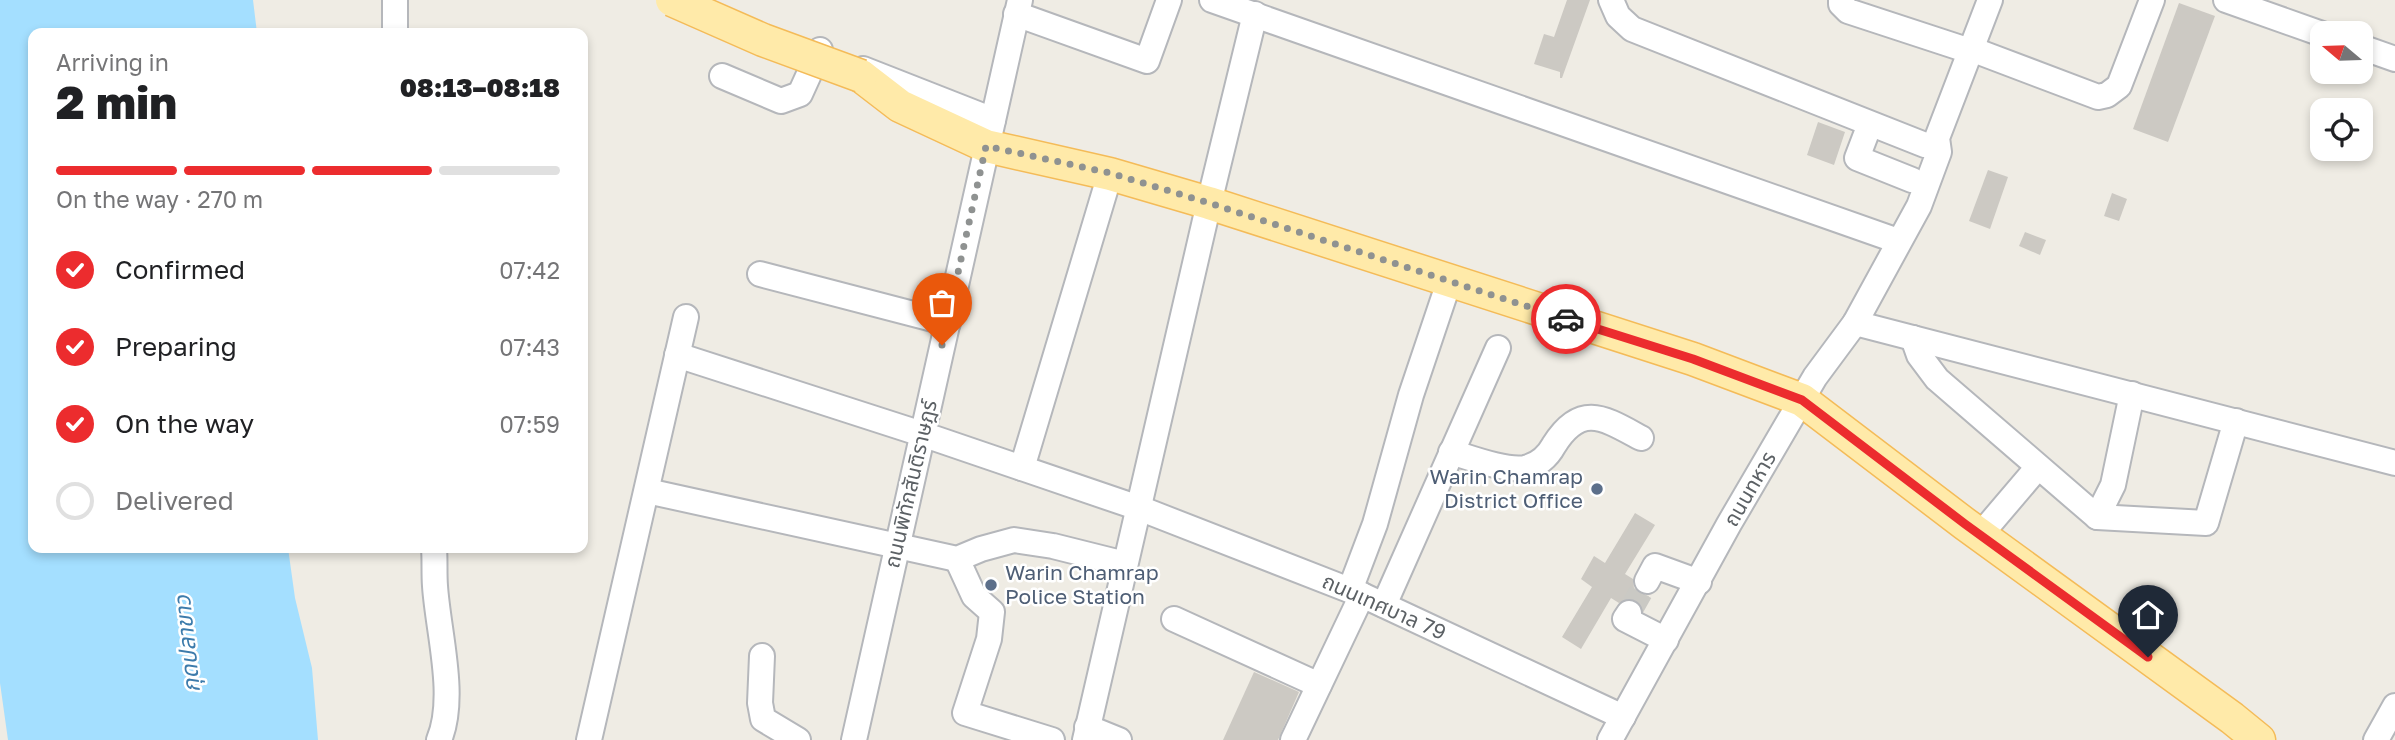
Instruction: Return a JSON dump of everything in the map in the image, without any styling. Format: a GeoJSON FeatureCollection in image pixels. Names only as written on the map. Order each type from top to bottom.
{"type":"FeatureCollection","features":[{"type":"Feature","properties":{"kind":"main road"},"geometry":{"type":"LineString","coordinates":[[672,0],[763,40],[861,76],[900,106],[1693,359],[1802,400],[2259,740]]}},
{"type":"Feature","properties":{"kind":"street"},"geometry":{"type":"LineString","coordinates":[[395,0],[395,28]]}},
{"type":"Feature","properties":{"kind":"street"},"geometry":{"type":"LineString","coordinates":[[710,0],[820,50],[989,133]]}},
{"type":"Feature","properties":{"kind":"street"},"geometry":{"type":"LineString","coordinates":[[1018,7],[1147,61],[1169,0]]}},
{"type":"Feature","properties":{"kind":"street"},"geometry":{"type":"LineString","coordinates":[[1212,0],[1898,242],[1903,201],[1931,142],[1990,0]]}},
{"type":"Feature","properties":{"kind":"street"},"geometry":{"type":"LineString","coordinates":[[1611,0],[1618,16],[1632,29],[1870,124],[1931,142]]}},
{"type":"Feature","properties":{"kind":"street"},"geometry":{"type":"LineString","coordinates":[[1841,0],[1841,4],[1848,11],[1970,50],[2098,97],[2107,95],[2119,86],[2152,0]]}},
{"type":"Feature","properties":{"kind":"street"},"geometry":{"type":"LineString","coordinates":[[2226,0],[2310,30]]}},
{"type":"Feature","properties":{"kind":"street","name":"ถนนพิทักสันติราษฎร์"},"geometry":{"type":"LineString","coordinates":[[854,740],[1018,7]]}},
{"type":"Feature","properties":{"kind":"street"},"geometry":{"type":"LineString","coordinates":[[1119,740],[1086,734],[1255,14]]}},
{"type":"Feature","properties":{"kind":"street"},"geometry":{"type":"LineString","coordinates":[[722,76],[781,101],[800,94],[820,50]]}},
{"type":"Feature","properties":{"kind":"street"},"geometry":{"type":"LineString","coordinates":[[2373,51],[2395,59]]}},
{"type":"Feature","properties":{"kind":"street"},"geometry":{"type":"LineString","coordinates":[[1870,124],[1857,158],[1912,180]]}},
{"type":"Feature","properties":{"kind":"street","name":"ถนนทหาร"},"geometry":{"type":"LineString","coordinates":[[1609,740],[1729,524],[1815,377],[1855,323],[1919,206],[1939,152],[1931,142]]}},
{"type":"Feature","properties":{"kind":"street"},"geometry":{"type":"LineString","coordinates":[[1022,468],[1110,173]]}},
{"type":"Feature","properties":{"kind":"street"},"geometry":{"type":"LineString","coordinates":[[760,274],[948,323]]}},
{"type":"Feature","properties":{"kind":"street"},"geometry":{"type":"LineString","coordinates":[[1366,597],[1375,524],[1411,395],[1449,282]]}},
{"type":"Feature","properties":{"kind":"street"},"geometry":{"type":"LineString","coordinates":[[589,740],[686,317]]}},
{"type":"Feature","properties":{"kind":"street"},"geometry":{"type":"LineString","coordinates":[[1855,323],[2395,463]]}},
{"type":"Feature","properties":{"kind":"street"},"geometry":{"type":"LineString","coordinates":[[1913,338],[1919,355],[1937,379],[2097,517],[2206,523],[2236,421]]}},
{"type":"Feature","properties":{"kind":"street"},"geometry":{"type":"LineString","coordinates":[[1293,740],[1366,597],[1451,452],[1497,348]]}},
{"type":"Feature","properties":{"kind":"street","name":"ถนนเทศบาล 79"},"geometry":{"type":"LineString","coordinates":[[677,355],[1139,508],[1366,597],[1623,718]]}},
{"type":"Feature","properties":{"kind":"street"},"geometry":{"type":"LineString","coordinates":[[2097,517],[2113,485],[2132,394]]}},
{"type":"Feature","properties":{"kind":"street"},"geometry":{"type":"LineString","coordinates":[[1451,452],[1508,467],[1527,467],[1543,459],[1571,423],[1589,418],[1611,422],[1641,438]]}},
{"type":"Feature","properties":{"kind":"street"},"geometry":{"type":"LineString","coordinates":[[1981,534],[2038,467]]}},
{"type":"Feature","properties":{"kind":"street"},"geometry":{"type":"LineString","coordinates":[[647,491],[957,559],[1014,540],[1053,546],[1125,564]]}},
{"type":"Feature","properties":{"kind":"street"},"geometry":{"type":"LineString","coordinates":[[435,553],[435,585],[445,673],[446,723],[439,740]]}},
{"type":"Feature","properties":{"kind":"street"},"geometry":{"type":"LineString","coordinates":[[957,559],[974,596],[992,612],[989,639],[965,713],[1052,740]]}},
{"type":"Feature","properties":{"kind":"street"},"geometry":{"type":"LineString","coordinates":[[1647,581],[1655,566],[1699,582]]}},
{"type":"Feature","properties":{"kind":"street"},"geometry":{"type":"LineString","coordinates":[[1629,613],[1625,619],[1666,640]]}},
{"type":"Feature","properties":{"kind":"street"},"geometry":{"type":"LineString","coordinates":[[1174,619],[1319,685]]}},
{"type":"Feature","properties":{"kind":"street"},"geometry":{"type":"LineString","coordinates":[[762,656],[760,703],[763,719],[798,740]]}},
{"type":"Feature","properties":{"kind":"street"},"geometry":{"type":"LineString","coordinates":[[2376,740],[2395,706]]}},
{"type":"Feature","properties":{"kind":"water","name":"กุดปลาขาว"},"geometry":{"type":"Polygon","coordinates":[[[0,0],[253,0],[256,28],[28,28],[28,553],[289,553],[295,598],[312,668],[318,740],[8,740],[0,683],[0,0]]]}},
{"type":"Feature","properties":{"kind":"building"},"geometry":{"type":"Polygon","coordinates":[[[1567,0],[1590,0],[1560,78],[1560,72],[1534,64],[1544,34],[1554,37],[1567,0]]]}},
{"type":"Feature","properties":{"kind":"building"},"geometry":{"type":"Polygon","coordinates":[[[2179,3],[2215,16],[2168,142],[2133,129],[2179,3]]]}},
{"type":"Feature","properties":{"kind":"building"},"geometry":{"type":"Polygon","coordinates":[[[1818,122],[1845,132],[1834,165],[1807,155],[1818,122]]]}},
{"type":"Feature","properties":{"kind":"building"},"geometry":{"type":"Polygon","coordinates":[[[1988,170],[2008,177],[1990,229],[1969,221],[1988,170]]]}},
{"type":"Feature","properties":{"kind":"building"},"geometry":{"type":"Polygon","coordinates":[[[2112,193],[2127,199],[2119,221],[2104,216],[2112,193]]]}},
{"type":"Feature","properties":{"kind":"building"},"geometry":{"type":"Polygon","coordinates":[[[2025,232],[2046,240],[2040,255],[2019,246],[2025,232]]]}},
{"type":"Feature","properties":{"kind":"building"},"geometry":{"type":"Polygon","coordinates":[[[1635,513],[1655,525],[1625,574],[1633,579],[1634,588],[1639,594],[1649,596],[1642,607],[1638,601],[1631,598],[1619,603],[1611,598],[1581,649],[1562,637],[1592,587],[1581,579],[1594,556],[1605,563],[1635,513]]]}},
{"type":"Feature","properties":{"kind":"building"},"geometry":{"type":"Polygon","coordinates":[[[1254,672],[1299,692],[1278,740],[1223,740],[1254,672]]]}},
{"type":"Feature","properties":{"kind":"tunnel"},"geometry":{"type":"LineString","coordinates":[[1629,613],[1647,581]]}},
{"type":"Feature","properties":{"kind":"way so far"},"geometry":{"type":"LineString","coordinates":[[942,345],[986,146],[1110,173],[1566,319]]}},
{"type":"Feature","properties":{"kind":"place","name":"Warin Chamrap District Office"},"geometry":{"type":"Point","coordinates":[1597,489]}},
{"type":"Feature","properties":{"kind":"place","name":"Warin Chamrap Police Station"},"geometry":{"type":"Point","coordinates":[991,585]}},
{"type":"Feature","properties":{"kind":"route"},"geometry":{"type":"LineString","coordinates":[[1566,319],[1693,359],[1802,400],[1965,524],[2148,657]]}}]}
